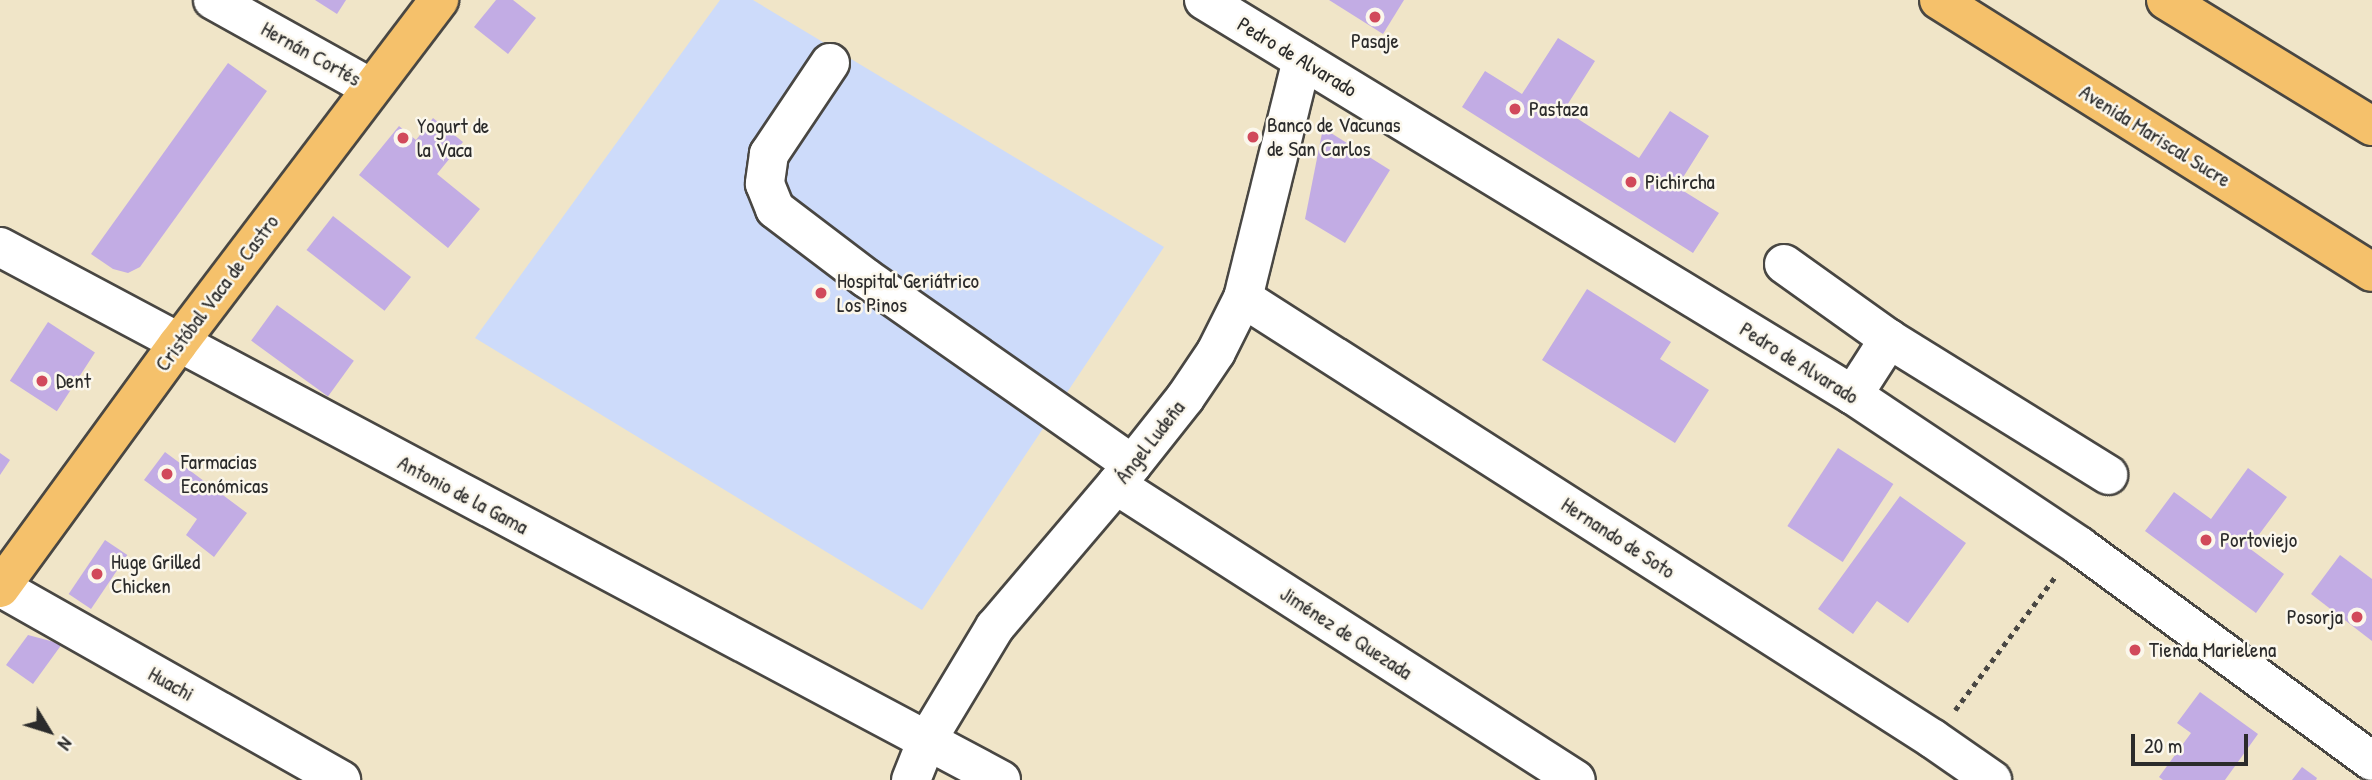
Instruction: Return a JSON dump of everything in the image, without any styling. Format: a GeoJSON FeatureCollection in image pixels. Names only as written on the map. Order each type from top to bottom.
{"type":"FeatureCollection","features":[{"type":"Feature","properties":{"kind":"main road","name":"Cristóbal Vaca de Castro"},"geometry":{"type":"LineString","coordinates":[[0,588],[178,344],[439,0]]}},
{"type":"Feature","properties":{"kind":"main road","name":"Avenida Mariscal Sucre"},"geometry":{"type":"LineString","coordinates":[[1938,0],[2372,272]]}},
{"type":"Feature","properties":{"kind":"main road"},"geometry":{"type":"LineString","coordinates":[[2166,0],[2372,126]]}},
{"type":"Feature","properties":{"kind":"street","name":"Hernán Cortés"},"geometry":{"type":"LineString","coordinates":[[213,0],[371,88]]}},
{"type":"Feature","properties":{"kind":"street","name":"Pedro de Alvarado"},"geometry":{"type":"LineString","coordinates":[[1203,0],[1853,395],[2079,546],[2372,761]]}},
{"type":"Feature","properties":{"kind":"street","name":"Ángel Ludeña"},"geometry":{"type":"LineString","coordinates":[[911,780],[927,740],[995,627],[1124,475],[1185,398],[1216,352],[1242,298],[1302,61]]}},
{"type":"Feature","properties":{"kind":"street","name":"Jiménez de Quezada"},"geometry":{"type":"LineString","coordinates":[[831,63],[769,154],[765,184],[775,209],[1124,475],[1576,780]]}},
{"type":"Feature","properties":{"kind":"street","name":"Antonio de la Gama"},"geometry":{"type":"LineString","coordinates":[[0,247],[1001,780]]}},
{"type":"Feature","properties":{"kind":"street"},"geometry":{"type":"LineString","coordinates":[[1784,264],[1889,339],[2108,475]]}},
{"type":"Feature","properties":{"kind":"street","name":"Hernando de Soto"},"geometry":{"type":"LineString","coordinates":[[1242,298],[1933,738],[1992,780]]}},
{"type":"Feature","properties":{"kind":"street"},"geometry":{"type":"LineString","coordinates":[[1853,395],[1889,339]]}},
{"type":"Feature","properties":{"kind":"street","name":"Huachi"},"geometry":{"type":"LineString","coordinates":[[0,588],[341,780]]}},
{"type":"Feature","properties":{"kind":"path"},"geometry":{"type":"LineString","coordinates":[[1933,738],[2079,546]]}},
{"type":"Feature","properties":{"kind":"shaded area","name":"Hospital Geriátrico Los Pinos"},"geometry":{"type":"Polygon","coordinates":[[[720,0],[753,0],[1164,247],[922,610],[475,338],[720,0]]]}},
{"type":"Feature","properties":{"kind":"building"},"geometry":{"type":"Polygon","coordinates":[[[315,0],[346,0],[337,14],[315,0]]]}},
{"type":"Feature","properties":{"kind":"building"},"geometry":{"type":"Polygon","coordinates":[[[496,0],[513,0],[536,18],[508,54],[474,27],[496,0]]]}},
{"type":"Feature","properties":{"kind":"building","name":"Pasaje"},"geometry":{"type":"Polygon","coordinates":[[[1329,0],[1404,0],[1383,34],[1329,0]]]}},
{"type":"Feature","properties":{"kind":"building"},"geometry":{"type":"Polygon","coordinates":[[[1558,38],[1595,61],[1564,110],[1639,158],[1670,111],[1709,136],[1677,187],[1719,213],[1693,253],[1462,107],[1485,71],[1522,94],[1558,38]]]}},
{"type":"Feature","properties":{"kind":"building"},"geometry":{"type":"Polygon","coordinates":[[[228,63],[267,91],[140,267],[128,273],[113,269],[91,254],[228,63]]]}},
{"type":"Feature","properties":{"kind":"building"},"geometry":{"type":"Polygon","coordinates":[[[433,118],[463,142],[437,174],[480,209],[448,248],[359,175],[399,126],[416,140],[433,118]]]}},
{"type":"Feature","properties":{"kind":"building"},"geometry":{"type":"Polygon","coordinates":[[[1323,128],[1390,170],[1345,243],[1305,219],[1323,128]]]}},
{"type":"Feature","properties":{"kind":"building"},"geometry":{"type":"Polygon","coordinates":[[[333,216],[411,277],[385,311],[307,250],[333,216]]]}},
{"type":"Feature","properties":{"kind":"building"},"geometry":{"type":"Polygon","coordinates":[[[1587,289],[1671,342],[1660,359],[1709,390],[1675,443],[1542,360],[1587,289]]]}},
{"type":"Feature","properties":{"kind":"building"},"geometry":{"type":"Polygon","coordinates":[[[277,305],[354,361],[328,396],[251,341],[277,305]]]}},
{"type":"Feature","properties":{"kind":"building"},"geometry":{"type":"Polygon","coordinates":[[[48,322],[95,352],[57,411],[10,381],[48,322]]]}},
{"type":"Feature","properties":{"kind":"building"},"geometry":{"type":"Polygon","coordinates":[[[1838,448],[1893,484],[1843,562],[1787,526],[1838,448]]]}},
{"type":"Feature","properties":{"kind":"building"},"geometry":{"type":"Polygon","coordinates":[[[165,452],[247,513],[214,557],[186,535],[197,519],[144,480],[165,452]]]}},
{"type":"Feature","properties":{"kind":"building"},"geometry":{"type":"Polygon","coordinates":[[[0,453],[10,460],[0,475],[0,453]]]}},
{"type":"Feature","properties":{"kind":"building","name":"Portoviejo"},"geometry":{"type":"Polygon","coordinates":[[[2248,468],[2287,497],[2249,548],[2284,574],[2256,613],[2145,531],[2174,492],[2211,519],[2248,468]]]}},
{"type":"Feature","properties":{"kind":"building"},"geometry":{"type":"Polygon","coordinates":[[[1900,496],[1966,543],[1908,623],[1877,601],[1853,634],[1818,609],[1900,496]]]}},
{"type":"Feature","properties":{"kind":"building","name":"Huge Grilled Chicken"},"geometry":{"type":"Polygon","coordinates":[[[105,540],[127,555],[91,609],[69,594],[105,540]]]}},
{"type":"Feature","properties":{"kind":"building","name":"Posorja"},"geometry":{"type":"Polygon","coordinates":[[[2340,555],[2372,579],[2372,641],[2311,594],[2340,555]]]}},
{"type":"Feature","properties":{"kind":"building"},"geometry":{"type":"Polygon","coordinates":[[[28,635],[62,644],[33,684],[6,665],[28,635]]]}},
{"type":"Feature","properties":{"kind":"building"},"geometry":{"type":"Polygon","coordinates":[[[2200,692],[2258,734],[2225,780],[2163,780],[2159,777],[2191,733],[2177,723],[2200,692]]]}},
{"type":"Feature","properties":{"kind":"building"},"geometry":{"type":"Polygon","coordinates":[[[2302,767],[2317,778],[2316,780],[2292,780],[2302,767]]]}},
{"type":"Feature","properties":{"kind":"place","name":"Pasaje"},"geometry":{"type":"Point","coordinates":[1375,17]}},
{"type":"Feature","properties":{"kind":"place","name":"Pastaza"},"geometry":{"type":"Point","coordinates":[1515,109]}},
{"type":"Feature","properties":{"kind":"place","name":"Banco de Vacunas de San Carlos"},"geometry":{"type":"Point","coordinates":[1253,137]}},
{"type":"Feature","properties":{"kind":"place","name":"Yogurt de la Vaca"},"geometry":{"type":"Point","coordinates":[403,138]}},
{"type":"Feature","properties":{"kind":"place","name":"Pichircha"},"geometry":{"type":"Point","coordinates":[1631,182]}},
{"type":"Feature","properties":{"kind":"place","name":"Hospital Geriátrico Los Pinos"},"geometry":{"type":"Point","coordinates":[821,293]}},
{"type":"Feature","properties":{"kind":"place","name":"Dent"},"geometry":{"type":"Point","coordinates":[42,381]}},
{"type":"Feature","properties":{"kind":"place","name":"Farmacias Económicas"},"geometry":{"type":"Point","coordinates":[167,474]}},
{"type":"Feature","properties":{"kind":"place","name":"Portoviejo"},"geometry":{"type":"Point","coordinates":[2206,540]}},
{"type":"Feature","properties":{"kind":"place","name":"Huge Grilled Chicken"},"geometry":{"type":"Point","coordinates":[97,574]}},
{"type":"Feature","properties":{"kind":"place","name":"Posorja"},"geometry":{"type":"Point","coordinates":[2357,617]}},
{"type":"Feature","properties":{"kind":"place","name":"Tienda Marielena"},"geometry":{"type":"Point","coordinates":[2135,650]}}]}
